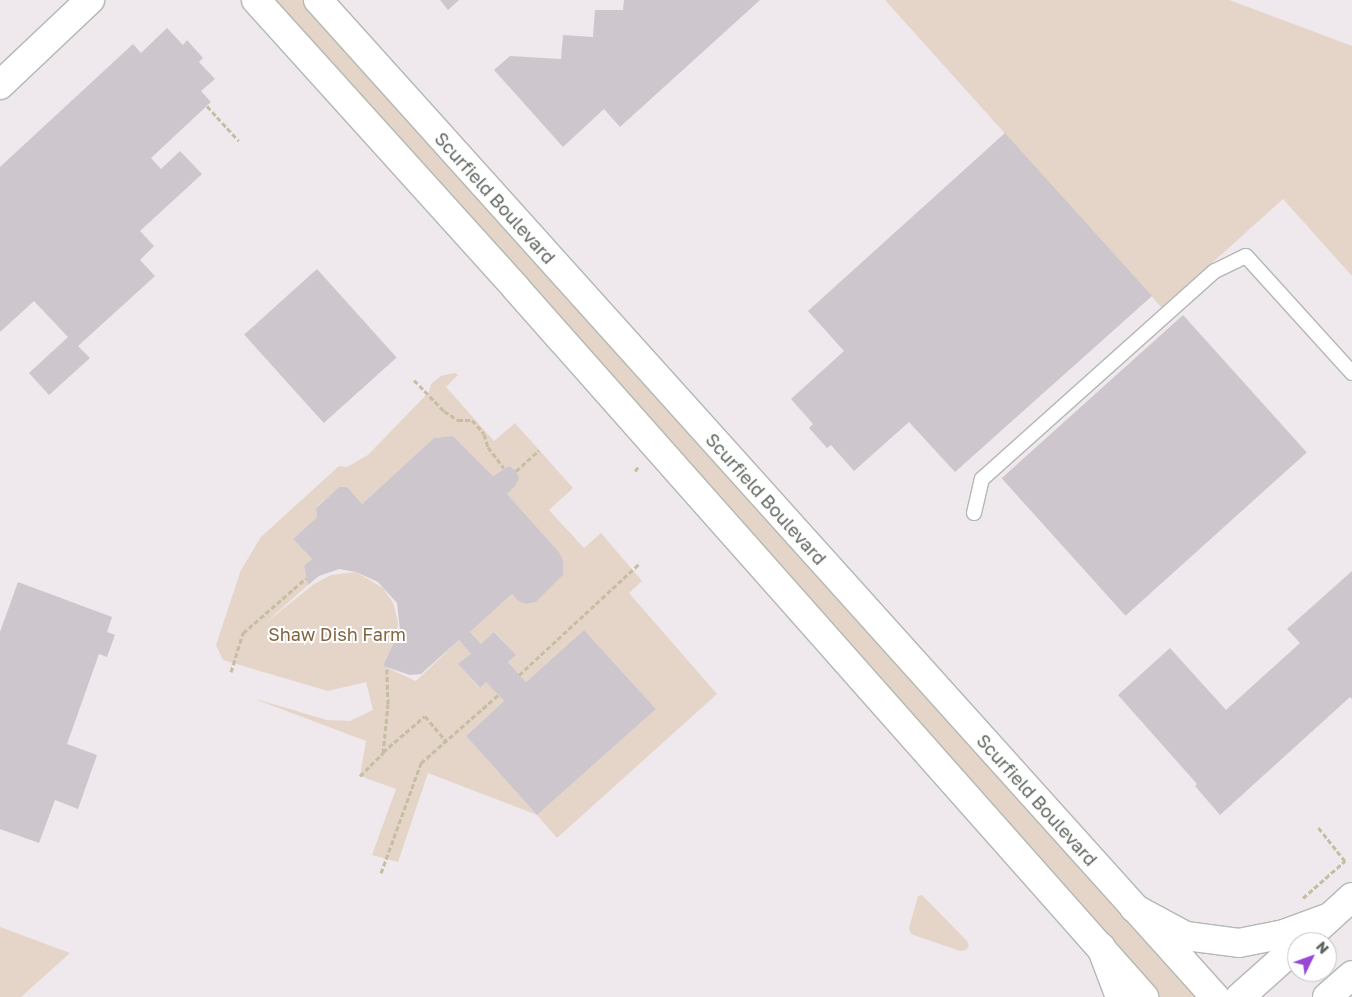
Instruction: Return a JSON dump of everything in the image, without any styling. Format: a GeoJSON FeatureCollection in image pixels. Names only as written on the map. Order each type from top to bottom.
{"type":"FeatureCollection","features":[{"type":"Feature","properties":{"kind":"street"},"geometry":{"type":"LineString","coordinates":[[0,85],[90,0]]}},
{"type":"Feature","properties":{"kind":"street"},"geometry":{"type":"LineString","coordinates":[[256,0],[515,287],[1144,997]]}},
{"type":"Feature","properties":{"kind":"street","name":"Scurfield Boulevard"},"geometry":{"type":"LineString","coordinates":[[318,0],[1215,997]]}},
{"type":"Feature","properties":{"kind":"street"},"geometry":{"type":"LineString","coordinates":[[1314,932],[1352,897]]}},
{"type":"Feature","properties":{"kind":"street"},"geometry":{"type":"LineString","coordinates":[[1134,908],[1186,936],[1239,942],[1284,934],[1330,918]]}},
{"type":"Feature","properties":{"kind":"street"},"geometry":{"type":"LineString","coordinates":[[1101,947],[1120,997]]}},
{"type":"Feature","properties":{"kind":"street"},"geometry":{"type":"LineString","coordinates":[[1240,997],[1287,955]]}},
{"type":"Feature","properties":{"kind":"street"},"geometry":{"type":"LineString","coordinates":[[1327,997],[1352,975]]}},
{"type":"Feature","properties":{"kind":"street"},"geometry":{"type":"LineString","coordinates":[[1347,997],[1352,988]]}},
{"type":"Feature","properties":{"kind":"lane"},"geometry":{"type":"LineString","coordinates":[[974,513],[982,479],[1215,271],[1246,256],[1352,373]]}},
{"type":"Feature","properties":{"kind":"path"},"geometry":{"type":"LineString","coordinates":[[207,106],[239,141]]}},
{"type":"Feature","properties":{"kind":"path"},"geometry":{"type":"LineString","coordinates":[[414,380],[444,411],[458,420],[472,420],[484,434],[488,447],[504,468]]}},
{"type":"Feature","properties":{"kind":"path"},"geometry":{"type":"LineString","coordinates":[[516,471],[539,450]]}},
{"type":"Feature","properties":{"kind":"path"},"geometry":{"type":"LineString","coordinates":[[519,675],[640,563]]}},
{"type":"Feature","properties":{"kind":"path"},"geometry":{"type":"LineString","coordinates":[[231,672],[243,633],[306,578]]}},
{"type":"Feature","properties":{"kind":"path"},"geometry":{"type":"LineString","coordinates":[[382,753],[388,704],[387,668]]}},
{"type":"Feature","properties":{"kind":"path"},"geometry":{"type":"LineString","coordinates":[[381,873],[421,763],[498,695]]}},
{"type":"Feature","properties":{"kind":"path"},"geometry":{"type":"LineString","coordinates":[[360,776],[382,753],[425,716],[446,741]]}},
{"type":"Feature","properties":{"kind":"green space"},"geometry":{"type":"Polygon","coordinates":[[[256,0],[318,0],[1215,997],[1144,997],[256,0]]]}},
{"type":"Feature","properties":{"kind":"green space"},"geometry":{"type":"Polygon","coordinates":[[[885,0],[1229,0],[1352,46],[1352,276],[1283,199],[1162,308],[885,0]]]}},
{"type":"Feature","properties":{"kind":"green space","name":"Shaw Dish Farm"},"geometry":{"type":"Polygon","coordinates":[[[455,373],[458,375],[446,387],[494,441],[515,423],[573,488],[549,510],[584,548],[601,533],[642,581],[629,593],[717,694],[557,838],[537,815],[428,773],[398,862],[372,855],[396,789],[360,776],[366,741],[252,698],[327,720],[350,721],[373,710],[366,682],[328,691],[223,660],[216,645],[241,570],[261,537],[339,466],[347,467],[368,455],[429,392],[431,384],[441,376],[455,373]],[[453,436],[434,438],[362,504],[347,487],[339,487],[316,507],[317,517],[293,539],[312,559],[304,567],[308,585],[263,625],[314,584],[331,575],[356,572],[383,588],[393,603],[398,622],[396,642],[383,666],[416,681],[459,640],[471,654],[459,665],[479,688],[486,682],[504,701],[466,736],[537,815],[656,709],[584,630],[526,682],[508,662],[515,655],[495,632],[481,644],[470,632],[512,594],[518,601],[526,604],[536,602],[563,575],[563,560],[559,552],[507,494],[518,478],[509,466],[493,476],[453,436]]]}},
{"type":"Feature","properties":{"kind":"green space"},"geometry":{"type":"Polygon","coordinates":[[[922,895],[967,941],[969,946],[966,950],[960,951],[911,934],[909,928],[918,896],[922,895]]]}},
{"type":"Feature","properties":{"kind":"green space"},"geometry":{"type":"Polygon","coordinates":[[[0,927],[70,953],[21,997],[0,997],[0,927]]]}},
{"type":"Feature","properties":{"kind":"building"},"geometry":{"type":"Polygon","coordinates":[[[440,0],[459,0],[448,10],[440,0]]]}},
{"type":"Feature","properties":{"kind":"building"},"geometry":{"type":"Polygon","coordinates":[[[624,0],[760,0],[620,127],[604,109],[563,147],[494,70],[510,56],[561,59],[563,35],[593,37],[595,10],[623,10],[624,0]]]}},
{"type":"Feature","properties":{"kind":"building"},"geometry":{"type":"Polygon","coordinates":[[[167,28],[183,45],[187,40],[203,58],[199,62],[215,79],[201,91],[211,102],[151,158],[161,169],[180,151],[202,174],[140,231],[154,246],[140,260],[155,276],[78,346],[90,358],[49,395],[29,373],[68,337],[34,301],[0,332],[0,167],[133,44],[141,53],[167,28]]]}},
{"type":"Feature","properties":{"kind":"building"},"geometry":{"type":"Polygon","coordinates":[[[1005,133],[1152,296],[955,472],[909,422],[854,471],[831,445],[827,448],[809,428],[813,424],[791,399],[844,351],[808,311],[1005,133]]]}},
{"type":"Feature","properties":{"kind":"building"},"geometry":{"type":"Polygon","coordinates":[[[317,269],[397,357],[324,423],[244,335],[317,269]]]}},
{"type":"Feature","properties":{"kind":"building"},"geometry":{"type":"Polygon","coordinates":[[[1183,315],[1307,452],[1125,616],[1002,478],[1183,315]]]}},
{"type":"Feature","properties":{"kind":"building"},"geometry":{"type":"Polygon","coordinates":[[[453,436],[493,476],[509,466],[516,471],[519,478],[515,486],[507,494],[559,552],[563,560],[563,575],[536,602],[526,604],[518,601],[512,594],[470,632],[481,644],[494,632],[516,655],[508,662],[526,682],[584,630],[656,709],[537,815],[466,736],[504,701],[486,682],[480,688],[458,664],[471,654],[459,640],[421,674],[410,675],[383,666],[400,630],[397,603],[378,582],[356,572],[339,569],[319,576],[308,585],[304,566],[312,559],[293,539],[317,517],[316,508],[339,487],[347,487],[362,504],[434,438],[453,436]]]}},
{"type":"Feature","properties":{"kind":"building"},"geometry":{"type":"Polygon","coordinates":[[[1352,571],[1352,699],[1350,697],[1220,815],[1195,786],[1197,784],[1118,695],[1170,648],[1226,710],[1300,643],[1287,629],[1352,571]]]}},
{"type":"Feature","properties":{"kind":"building"},"geometry":{"type":"Polygon","coordinates":[[[18,582],[112,617],[107,632],[115,635],[107,657],[99,654],[67,744],[97,755],[78,809],[55,800],[39,843],[0,829],[0,632],[18,582]]]}}]}
